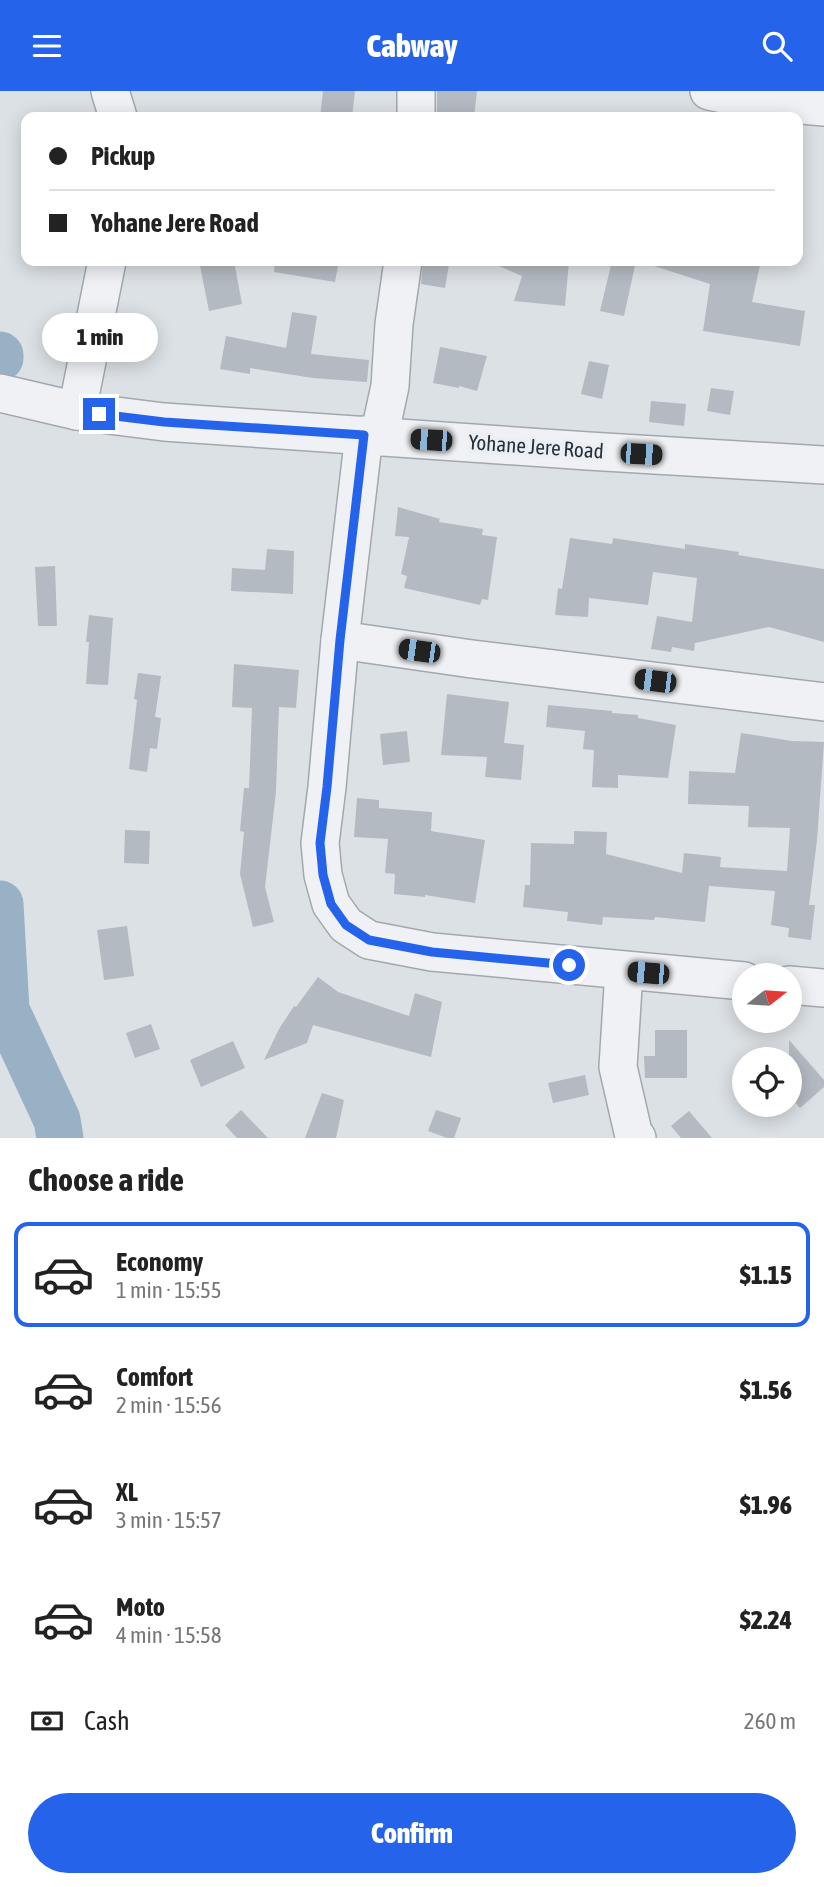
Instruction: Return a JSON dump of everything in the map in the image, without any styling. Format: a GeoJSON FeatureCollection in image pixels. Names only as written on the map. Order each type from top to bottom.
{"type":"FeatureCollection","features":[{"type":"Feature","properties":{"kind":"street"},"geometry":{"type":"LineString","coordinates":[[110,91],[116,112]]}},
{"type":"Feature","properties":{"kind":"street"},"geometry":{"type":"LineString","coordinates":[[416,91],[416,112]]}},
{"type":"Feature","properties":{"kind":"street"},"geometry":{"type":"LineString","coordinates":[[709,91],[758,101],[824,107]]}},
{"type":"Feature","properties":{"kind":"street"},"geometry":{"type":"LineString","coordinates":[[77,411],[106,266]]}},
{"type":"Feature","properties":{"kind":"street"},"geometry":{"type":"LineString","coordinates":[[402,266],[394,324],[390,386],[372,436],[340,640],[320,843],[323,875],[331,904],[346,925],[369,940],[432,952],[732,980]]}},
{"type":"Feature","properties":{"kind":"street","name":"Yohane Jere Road"},"geometry":{"type":"LineString","coordinates":[[0,393],[77,411],[164,422],[824,465]]}},
{"type":"Feature","properties":{"kind":"street"},"geometry":{"type":"LineString","coordinates":[[340,640],[824,702]]}},
{"type":"Feature","properties":{"kind":"street"},"geometry":{"type":"LineString","coordinates":[[624,971],[618,1067],[633,1132],[637,1138]]}},
{"type":"Feature","properties":{"kind":"street"},"geometry":{"type":"LineString","coordinates":[[802,986],[824,988]]}},
{"type":"Feature","properties":{"kind":"building"},"geometry":{"type":"Polygon","coordinates":[[[323,91],[355,91],[353,112],[321,112],[323,91]]]}},
{"type":"Feature","properties":{"kind":"building"},"geometry":{"type":"Polygon","coordinates":[[[437,91],[477,91],[475,112],[437,112],[437,91]]]}},
{"type":"Feature","properties":{"kind":"building"},"geometry":{"type":"Polygon","coordinates":[[[200,266],[235,266],[242,304],[209,311],[200,266]]]}},
{"type":"Feature","properties":{"kind":"building"},"geometry":{"type":"Polygon","coordinates":[[[275,266],[338,266],[335,282],[274,272],[275,266]]]}},
{"type":"Feature","properties":{"kind":"building"},"geometry":{"type":"Polygon","coordinates":[[[423,266],[449,266],[445,288],[421,284],[423,266]]]}},
{"type":"Feature","properties":{"kind":"building"},"geometry":{"type":"Polygon","coordinates":[[[499,266],[569,266],[565,306],[514,301],[522,276],[499,266]]]}},
{"type":"Feature","properties":{"kind":"building"},"geometry":{"type":"Polygon","coordinates":[[[611,266],[635,266],[624,316],[600,311],[611,266]]]}},
{"type":"Feature","properties":{"kind":"building"},"geometry":{"type":"Polygon","coordinates":[[[654,266],[760,266],[752,302],[805,311],[800,346],[703,331],[710,284],[654,266]]]}},
{"type":"Feature","properties":{"kind":"building"},"geometry":{"type":"Polygon","coordinates":[[[292,312],[317,316],[311,354],[369,360],[367,382],[313,378],[250,368],[250,374],[220,369],[226,336],[286,348],[292,312]]]}},
{"type":"Feature","properties":{"kind":"building"},"geometry":{"type":"Polygon","coordinates":[[[440,347],[487,356],[477,391],[433,383],[440,347]]]}},
{"type":"Feature","properties":{"kind":"building"},"geometry":{"type":"Polygon","coordinates":[[[589,361],[609,365],[602,399],[581,394],[589,361]]]}},
{"type":"Feature","properties":{"kind":"building"},"geometry":{"type":"Polygon","coordinates":[[[711,388],[734,391],[730,415],[707,411],[711,388]]]}},
{"type":"Feature","properties":{"kind":"building"},"geometry":{"type":"Polygon","coordinates":[[[651,401],[686,404],[684,426],[649,422],[651,401]]]}},
{"type":"Feature","properties":{"kind":"building"},"geometry":{"type":"Polygon","coordinates":[[[398,507],[440,519],[439,522],[483,529],[482,535],[497,537],[488,600],[482,599],[480,605],[404,588],[407,576],[401,574],[409,537],[395,536],[398,507]]]}},
{"type":"Feature","properties":{"kind":"building"},"geometry":{"type":"Polygon","coordinates":[[[570,538],[612,544],[613,538],[685,549],[685,544],[824,569],[824,642],[769,627],[695,643],[694,651],[672,647],[671,652],[651,649],[657,616],[692,622],[697,578],[653,572],[648,605],[589,598],[588,617],[555,615],[558,588],[562,589],[570,538]]]}},
{"type":"Feature","properties":{"kind":"building"},"geometry":{"type":"Polygon","coordinates":[[[267,549],[294,551],[293,594],[231,591],[232,568],[265,570],[267,549]]]}},
{"type":"Feature","properties":{"kind":"building"},"geometry":{"type":"Polygon","coordinates":[[[55,566],[57,626],[38,626],[35,567],[55,566]]]}},
{"type":"Feature","properties":{"kind":"building"},"geometry":{"type":"Polygon","coordinates":[[[89,615],[113,618],[108,685],[86,684],[89,615]]]}},
{"type":"Feature","properties":{"kind":"building"},"geometry":{"type":"Polygon","coordinates":[[[234,664],[299,670],[296,708],[279,707],[276,792],[265,887],[274,922],[253,927],[240,874],[244,832],[240,831],[244,788],[249,788],[252,708],[232,707],[234,664]]]}},
{"type":"Feature","properties":{"kind":"building"},"geometry":{"type":"Polygon","coordinates":[[[138,673],[161,676],[155,717],[161,718],[157,749],[150,748],[147,772],[129,769],[138,673]]]}},
{"type":"Feature","properties":{"kind":"building"},"geometry":{"type":"Polygon","coordinates":[[[447,694],[509,702],[504,743],[524,745],[521,780],[485,777],[487,757],[441,755],[447,694]]]}},
{"type":"Feature","properties":{"kind":"building"},"geometry":{"type":"Polygon","coordinates":[[[548,705],[638,715],[638,718],[676,725],[668,778],[618,775],[618,788],[592,787],[594,750],[583,749],[585,731],[546,727],[548,705]]]}},
{"type":"Feature","properties":{"kind":"building"},"geometry":{"type":"Polygon","coordinates":[[[407,731],[410,762],[383,765],[380,734],[407,731]]]}},
{"type":"Feature","properties":{"kind":"building"},"geometry":{"type":"Polygon","coordinates":[[[741,733],[792,741],[824,742],[809,905],[815,905],[811,940],[788,937],[789,928],[771,925],[775,891],[709,886],[705,922],[655,917],[654,920],[603,917],[602,925],[567,921],[568,912],[523,907],[525,885],[530,885],[531,843],[574,844],[574,831],[607,832],[606,854],[682,873],[684,853],[721,857],[720,867],[787,871],[790,828],[748,827],[749,806],[688,804],[689,771],[735,773],[741,733]]]}},
{"type":"Feature","properties":{"kind":"building"},"geometry":{"type":"Polygon","coordinates":[[[357,798],[379,800],[379,808],[432,812],[431,831],[485,840],[475,903],[425,895],[394,894],[395,874],[385,873],[388,839],[354,837],[357,798]]]}},
{"type":"Feature","properties":{"kind":"building"},"geometry":{"type":"Polygon","coordinates":[[[125,830],[150,831],[149,864],[124,863],[125,830]]]}},
{"type":"Feature","properties":{"kind":"building"},"geometry":{"type":"Polygon","coordinates":[[[127,926],[134,976],[104,980],[97,930],[127,926]]]}},
{"type":"Feature","properties":{"kind":"building"},"geometry":{"type":"Polygon","coordinates":[[[318,977],[338,992],[409,1016],[415,993],[442,1002],[431,1057],[313,1025],[307,1043],[264,1060],[279,1029],[318,977]]]}},
{"type":"Feature","properties":{"kind":"building"},"geometry":{"type":"Polygon","coordinates":[[[151,1024],[160,1049],[135,1058],[126,1033],[151,1024]]]}},
{"type":"Feature","properties":{"kind":"building"},"geometry":{"type":"Polygon","coordinates":[[[655,1030],[687,1030],[687,1078],[645,1078],[644,1056],[655,1056],[655,1030]]]}},
{"type":"Feature","properties":{"kind":"building"},"geometry":{"type":"Polygon","coordinates":[[[233,1041],[245,1068],[201,1087],[190,1060],[233,1041]]]}},
{"type":"Feature","properties":{"kind":"building"},"geometry":{"type":"Polygon","coordinates":[[[802,1055],[824,1080],[824,1087],[802,1106],[802,1055]]]}},
{"type":"Feature","properties":{"kind":"building"},"geometry":{"type":"Polygon","coordinates":[[[585,1075],[589,1095],[553,1103],[548,1083],[585,1075]]]}},
{"type":"Feature","properties":{"kind":"building"},"geometry":{"type":"Polygon","coordinates":[[[322,1093],[344,1100],[336,1138],[305,1138],[322,1093]]]}},
{"type":"Feature","properties":{"kind":"building"},"geometry":{"type":"Polygon","coordinates":[[[241,1110],[268,1138],[237,1138],[225,1125],[241,1110]]]}},
{"type":"Feature","properties":{"kind":"building"},"geometry":{"type":"Polygon","coordinates":[[[436,1110],[461,1118],[454,1138],[428,1131],[436,1110]]]}},
{"type":"Feature","properties":{"kind":"building"},"geometry":{"type":"Polygon","coordinates":[[[689,1111],[712,1138],[681,1138],[671,1126],[689,1111]]]}},
{"type":"Feature","properties":{"kind":"waterway"},"geometry":{"type":"LineString","coordinates":[[0,904],[6,1010],[57,1120],[60,1138]]}},
{"type":"Feature","properties":{"kind":"route"},"geometry":{"type":"LineString","coordinates":[[99,414],[164,422],[364,435],[320,843],[323,875],[331,904],[346,925],[369,940],[432,952],[569,965]]}}]}
